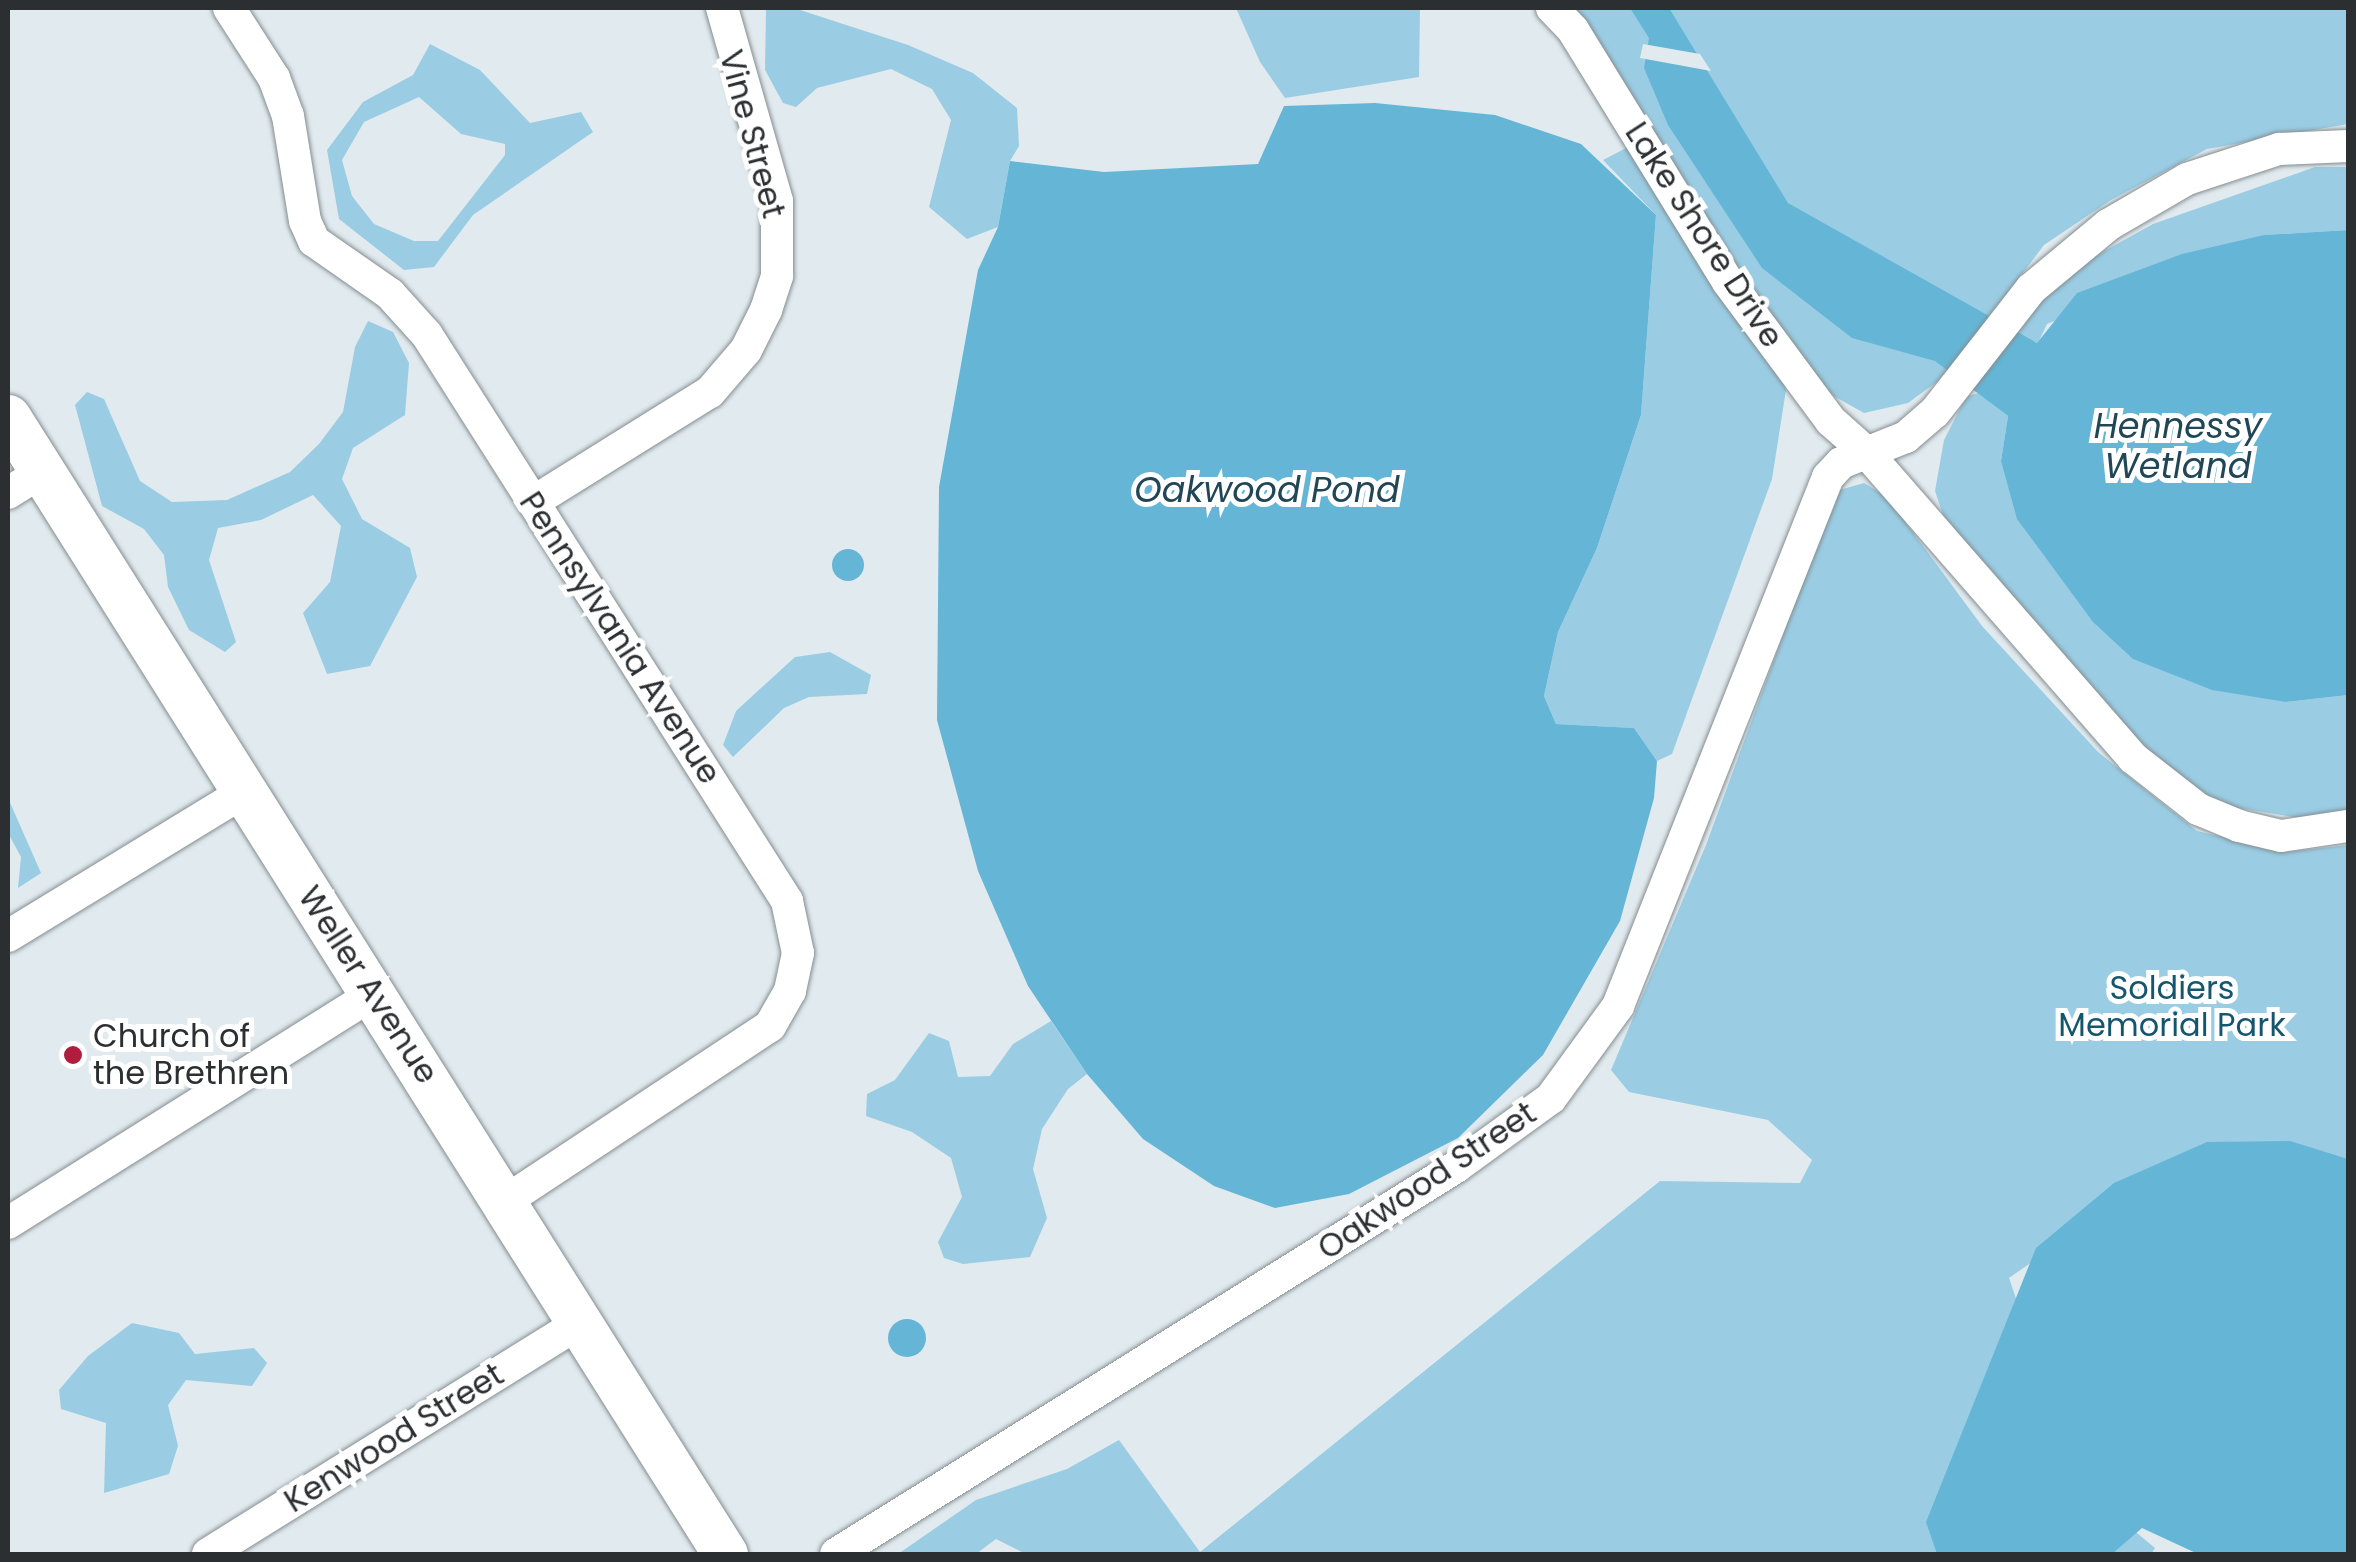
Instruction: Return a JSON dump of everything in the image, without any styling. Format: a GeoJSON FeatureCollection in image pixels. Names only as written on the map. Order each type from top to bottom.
{"type":"FeatureCollection","features":[{"type":"Feature","properties":{"kind":"street","name":"Pennsylvania Avenue"},"geometry":{"type":"LineString","coordinates":[[229,8],[274,78],[288,116],[305,220],[314,241],[390,294],[427,336],[788,901],[798,953],[790,991],[770,1026],[507,1200]]}},
{"type":"Feature","properties":{"kind":"street","name":"Vine Street"},"geometry":{"type":"LineString","coordinates":[[533,502],[710,392],[746,350],[766,310],[777,276],[777,201],[722,8]]}},
{"type":"Feature","properties":{"kind":"street","name":"Lake Shore Drive"},"geometry":{"type":"LineString","coordinates":[[1552,8],[1573,30],[1728,282],[1831,420],[1867,453],[2133,758],[2198,810],[2282,836],[2348,826]]}},
{"type":"Feature","properties":{"kind":"street","name":"Oakwood Street"},"geometry":{"type":"LineString","coordinates":[[836,1554],[1456,1167],[1550,1098],[1618,1006],[1828,476],[1867,453],[1906,437],[1962,382],[2001,326],[2060,260],[2187,179],[2279,149],[2348,146]]}},
{"type":"Feature","properties":{"kind":"street","name":"Weller Avenue"},"geometry":{"type":"LineString","coordinates":[[8,417],[24,482],[244,792],[507,1200],[725,1554]]}},
{"type":"Feature","properties":{"kind":"street"},"geometry":{"type":"LineString","coordinates":[[8,936],[244,792]]}},
{"type":"Feature","properties":{"kind":"street"},"geometry":{"type":"LineString","coordinates":[[8,1222],[373,994]]}},
{"type":"Feature","properties":{"kind":"street","name":"Kenwood Street"},"geometry":{"type":"LineString","coordinates":[[208,1554],[580,1322]]}},
{"type":"Feature","properties":{"kind":"green space"},"geometry":{"type":"Polygon","coordinates":[[[766,8],[800,10],[908,45],[973,73],[1017,108],[1019,146],[1010,161],[998,227],[967,239],[929,207],[951,120],[932,89],[891,69],[817,88],[796,107],[783,103],[765,70],[766,8]]]}},
{"type":"Feature","properties":{"kind":"green space"},"geometry":{"type":"Polygon","coordinates":[[[1236,8],[1420,8],[1419,77],[1285,98],[1260,62],[1236,8]]]}},
{"type":"Feature","properties":{"kind":"green space"},"geometry":{"type":"Polygon","coordinates":[[[1569,8],[2348,8],[2348,124],[2207,149],[2111,200],[2044,245],[1945,376],[1908,403],[1864,413],[1823,390],[1726,256],[1569,8]]]}},
{"type":"Feature","properties":{"kind":"green space"},"geometry":{"type":"Polygon","coordinates":[[[430,44],[480,70],[530,123],[581,112],[593,132],[473,215],[434,267],[404,270],[339,219],[327,150],[363,102],[413,75],[430,44]],[[419,97],[364,122],[342,160],[352,196],[374,224],[414,241],[438,241],[505,155],[505,144],[461,134],[419,97]]]}},
{"type":"Feature","properties":{"kind":"green space"},"geometry":{"type":"Polygon","coordinates":[[[1630,146],[1750,339],[1772,354],[1786,390],[1772,479],[1672,754],[1657,761],[1634,728],[1556,724],[1544,696],[1558,632],[1597,548],[1641,415],[1656,215],[1603,160],[1630,146]]]}},
{"type":"Feature","properties":{"kind":"green space"},"geometry":{"type":"Polygon","coordinates":[[[2315,167],[2348,167],[2348,230],[2264,235],[2047,324],[2038,343],[2016,336],[2030,311],[2081,264],[2153,224],[2315,167]]]}},
{"type":"Feature","properties":{"kind":"green space"},"geometry":{"type":"Polygon","coordinates":[[[368,321],[393,332],[409,363],[405,415],[353,448],[342,479],[362,519],[410,548],[417,577],[370,666],[327,674],[303,613],[330,582],[341,526],[313,495],[261,520],[218,528],[209,560],[236,642],[225,652],[189,630],[168,587],[164,555],[144,529],[102,506],[75,405],[87,392],[104,399],[140,481],[172,502],[227,500],[290,472],[319,444],[343,412],[355,347],[368,321]]]}},
{"type":"Feature","properties":{"kind":"green space"},"geometry":{"type":"Polygon","coordinates":[[[1978,393],[2008,416],[2001,461],[2286,702],[2348,695],[2348,812],[2306,819],[2220,805],[2159,762],[2089,691],[1943,515],[1935,491],[1944,440],[1966,397],[1978,393]]]}},
{"type":"Feature","properties":{"kind":"green space","name":"Soldiers Memorial Park"},"geometry":{"type":"Polygon","coordinates":[[[1864,483],[1887,497],[1982,626],[2098,752],[2197,831],[2286,852],[2348,845],[2348,1554],[2313,1554],[2082,1227],[2009,1278],[2080,1486],[2155,1548],[2151,1554],[1026,1554],[996,1539],[976,1554],[898,1554],[976,1500],[1067,1469],[1119,1440],[1200,1552],[1660,1181],[1800,1183],[1812,1160],[1768,1120],[1629,1092],[1611,1070],[1706,845],[1836,491],[1864,483]]]}},
{"type":"Feature","properties":{"kind":"green space"},"geometry":{"type":"Polygon","coordinates":[[[830,652],[871,675],[867,694],[809,697],[784,708],[733,757],[723,745],[736,711],[795,657],[830,652]]]}},
{"type":"Feature","properties":{"kind":"green space"},"geometry":{"type":"Polygon","coordinates":[[[8,798],[41,873],[18,888],[21,857],[8,833],[8,798]]]}},
{"type":"Feature","properties":{"kind":"green space"},"geometry":{"type":"Polygon","coordinates":[[[1051,1021],[1087,1074],[1068,1089],[1042,1129],[1033,1169],[1047,1218],[1030,1257],[963,1264],[944,1258],[938,1242],[962,1197],[951,1158],[912,1132],[866,1116],[867,1094],[895,1080],[929,1033],[949,1041],[958,1077],[990,1076],[1013,1044],[1051,1021]]]}},
{"type":"Feature","properties":{"kind":"green space"},"geometry":{"type":"Polygon","coordinates":[[[132,1323],[179,1333],[195,1354],[254,1348],[267,1363],[252,1386],[186,1380],[168,1405],[178,1446],[169,1474],[104,1493],[106,1423],[61,1409],[59,1390],[88,1356],[132,1323]]]}},
{"type":"Feature","properties":{"kind":"water","name":"Hennessy Wetland"},"geometry":{"type":"Polygon","coordinates":[[[1630,8],[1669,8],[1788,203],[2037,343],[2077,293],[2182,254],[2264,235],[2348,230],[2348,695],[2286,702],[2212,690],[2133,659],[2093,622],[2017,519],[2001,461],[2008,416],[1935,361],[1852,338],[1762,268],[1668,125],[1644,68],[1649,38],[1630,8]]]}},
{"type":"Feature","properties":{"kind":"water","name":"Oakwood Pond"},"geometry":{"type":"Polygon","coordinates":[[[1375,103],[1495,115],[1581,144],[1656,215],[1641,415],[1597,548],[1558,632],[1544,696],[1556,724],[1634,728],[1657,761],[1654,798],[1620,921],[1543,1055],[1458,1138],[1349,1194],[1275,1208],[1214,1186],[1143,1139],[1087,1074],[1028,986],[978,871],[937,720],[939,487],[978,270],[998,227],[1010,161],[1104,172],[1258,164],[1284,106],[1375,103]]]}},
{"type":"Feature","properties":{"kind":"water"},"geometry":{"type":"Polygon","coordinates":[[[848,549],[859,554],[864,565],[859,576],[848,581],[837,576],[832,565],[837,554],[848,549]]]}},
{"type":"Feature","properties":{"kind":"water"},"geometry":{"type":"Polygon","coordinates":[[[2290,1141],[2348,1159],[2348,1554],[2198,1554],[2142,1528],[2112,1554],[1937,1554],[1926,1522],[2036,1248],[2114,1183],[2207,1142],[2290,1141]]]}},
{"type":"Feature","properties":{"kind":"water"},"geometry":{"type":"Polygon","coordinates":[[[907,1319],[920,1325],[926,1338],[920,1351],[907,1357],[894,1351],[888,1338],[894,1325],[907,1319]]]}},
{"type":"Feature","properties":{"kind":"pier"},"geometry":{"type":"Polygon","coordinates":[[[1643,44],[1700,54],[1711,71],[1640,58],[1643,44]]]}},
{"type":"Feature","properties":{"kind":"place","name":"Church of the Brethren"},"geometry":{"type":"Point","coordinates":[73,1055]}}]}
